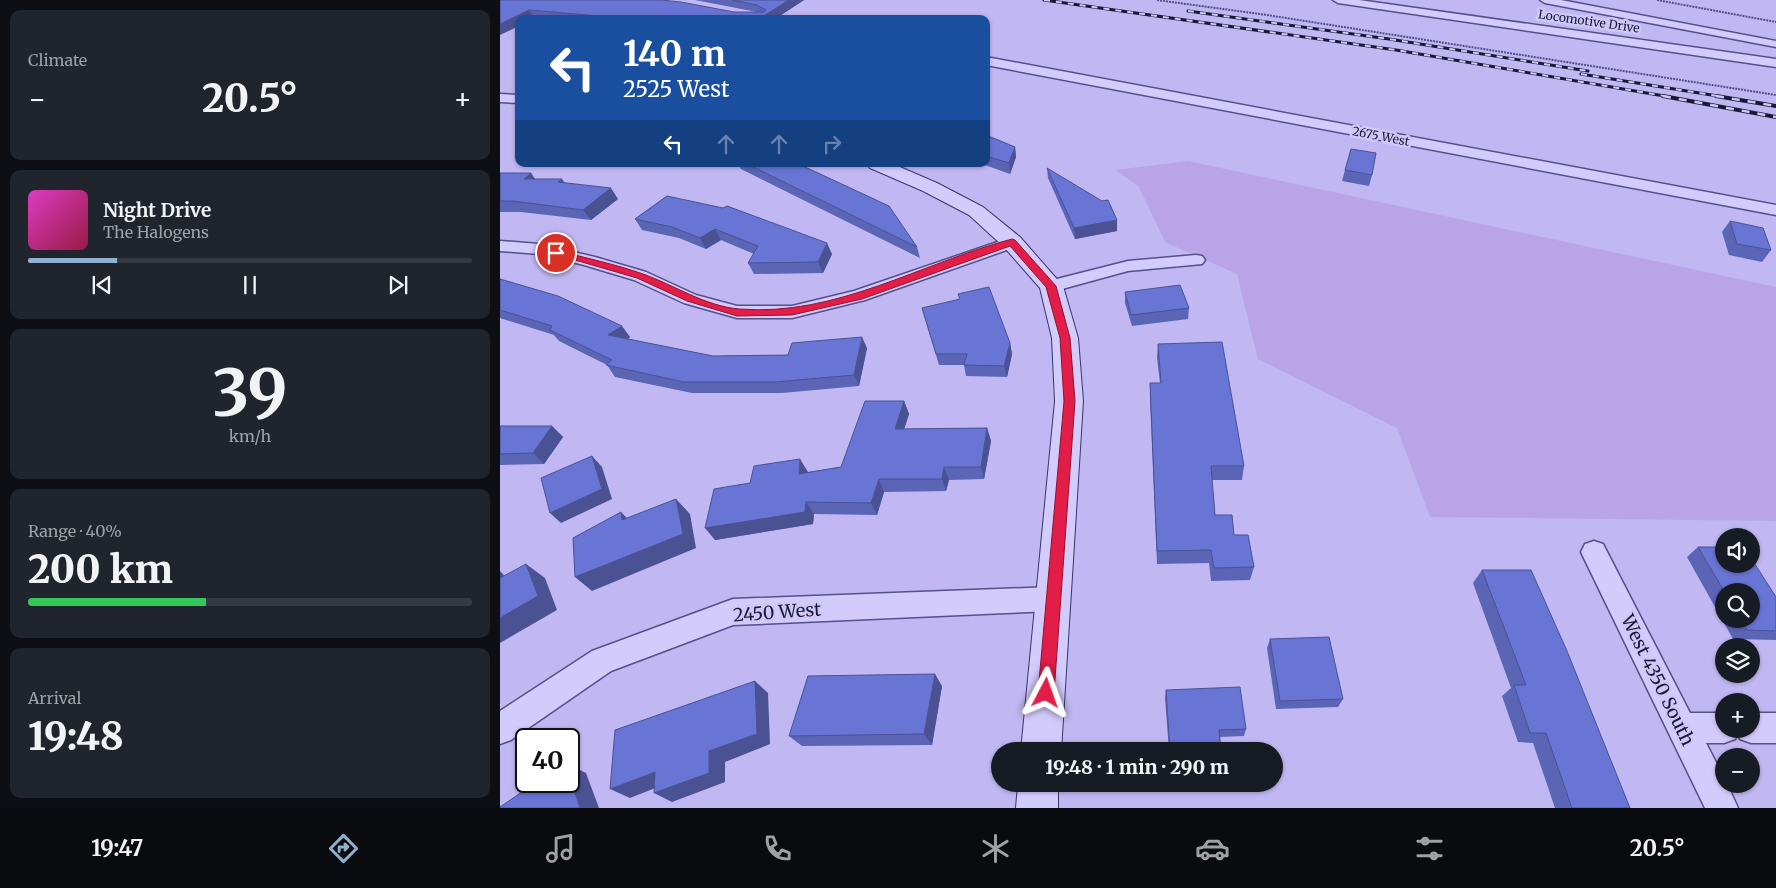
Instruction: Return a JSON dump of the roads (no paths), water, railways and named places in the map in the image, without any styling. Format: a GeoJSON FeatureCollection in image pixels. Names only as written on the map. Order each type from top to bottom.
{"type":"FeatureCollection","features":[{"type":"Feature","properties":{"kind":"street","name":"Locomotive Drive"},"geometry":{"type":"LineString","coordinates":[[1338,0],[1776,64]]}},
{"type":"Feature","properties":{"kind":"street"},"geometry":{"type":"LineString","coordinates":[[1545,0],[1776,44]]}},
{"type":"Feature","properties":{"kind":"street","name":"2675 West"},"geometry":{"type":"LineString","coordinates":[[990,63],[1776,210]]}},
{"type":"Feature","properties":{"kind":"street"},"geometry":{"type":"LineString","coordinates":[[500,98],[515,99]]}},
{"type":"Feature","properties":{"kind":"street"},"geometry":{"type":"LineString","coordinates":[[884,167],[930,187],[976,211],[1012,242],[1051,286],[1065,338],[1069,401],[1042,742]]}},
{"type":"Feature","properties":{"kind":"street"},"geometry":{"type":"LineString","coordinates":[[500,246],[539,249],[589,261],[640,276],[690,299],[737,312],[792,312],[859,296],[1012,242]]}},
{"type":"Feature","properties":{"kind":"street"},"geometry":{"type":"LineString","coordinates":[[1051,286],[1128,266],[1196,260]]}},
{"type":"Feature","properties":{"kind":"street","name":"West 4350 South"},"geometry":{"type":"LineString","coordinates":[[1594,552],[1722,808]]}},
{"type":"Feature","properties":{"kind":"street","name":"2450 West"},"geometry":{"type":"LineString","coordinates":[[500,729],[602,661],[733,612],[1053,599]]}},
{"type":"Feature","properties":{"kind":"street"},"geometry":{"type":"LineString","coordinates":[[1682,728],[1715,728]]}},
{"type":"Feature","properties":{"kind":"street"},"geometry":{"type":"LineString","coordinates":[[1760,728],[1776,728]]}},
{"type":"Feature","properties":{"kind":"street"},"geometry":{"type":"LineString","coordinates":[[1036,808],[1037,792]]}},
{"type":"Feature","properties":{"kind":"railway"},"geometry":{"type":"LineString","coordinates":[[1044,0],[1396,50],[1670,97]]}},
{"type":"Feature","properties":{"kind":"railway"},"geometry":{"type":"LineString","coordinates":[[1188,11],[1389,39],[1588,71]]}},
{"type":"Feature","properties":{"kind":"railway"},"geometry":{"type":"LineString","coordinates":[[1581,74],[1724,97]]}},
{"type":"Feature","properties":{"kind":"railway"},"geometry":{"type":"LineString","coordinates":[[1663,96],[1776,117]]}},
{"type":"Feature","properties":{"kind":"railway"},"geometry":{"type":"LineString","coordinates":[[1716,96],[1776,106]]}}]}
